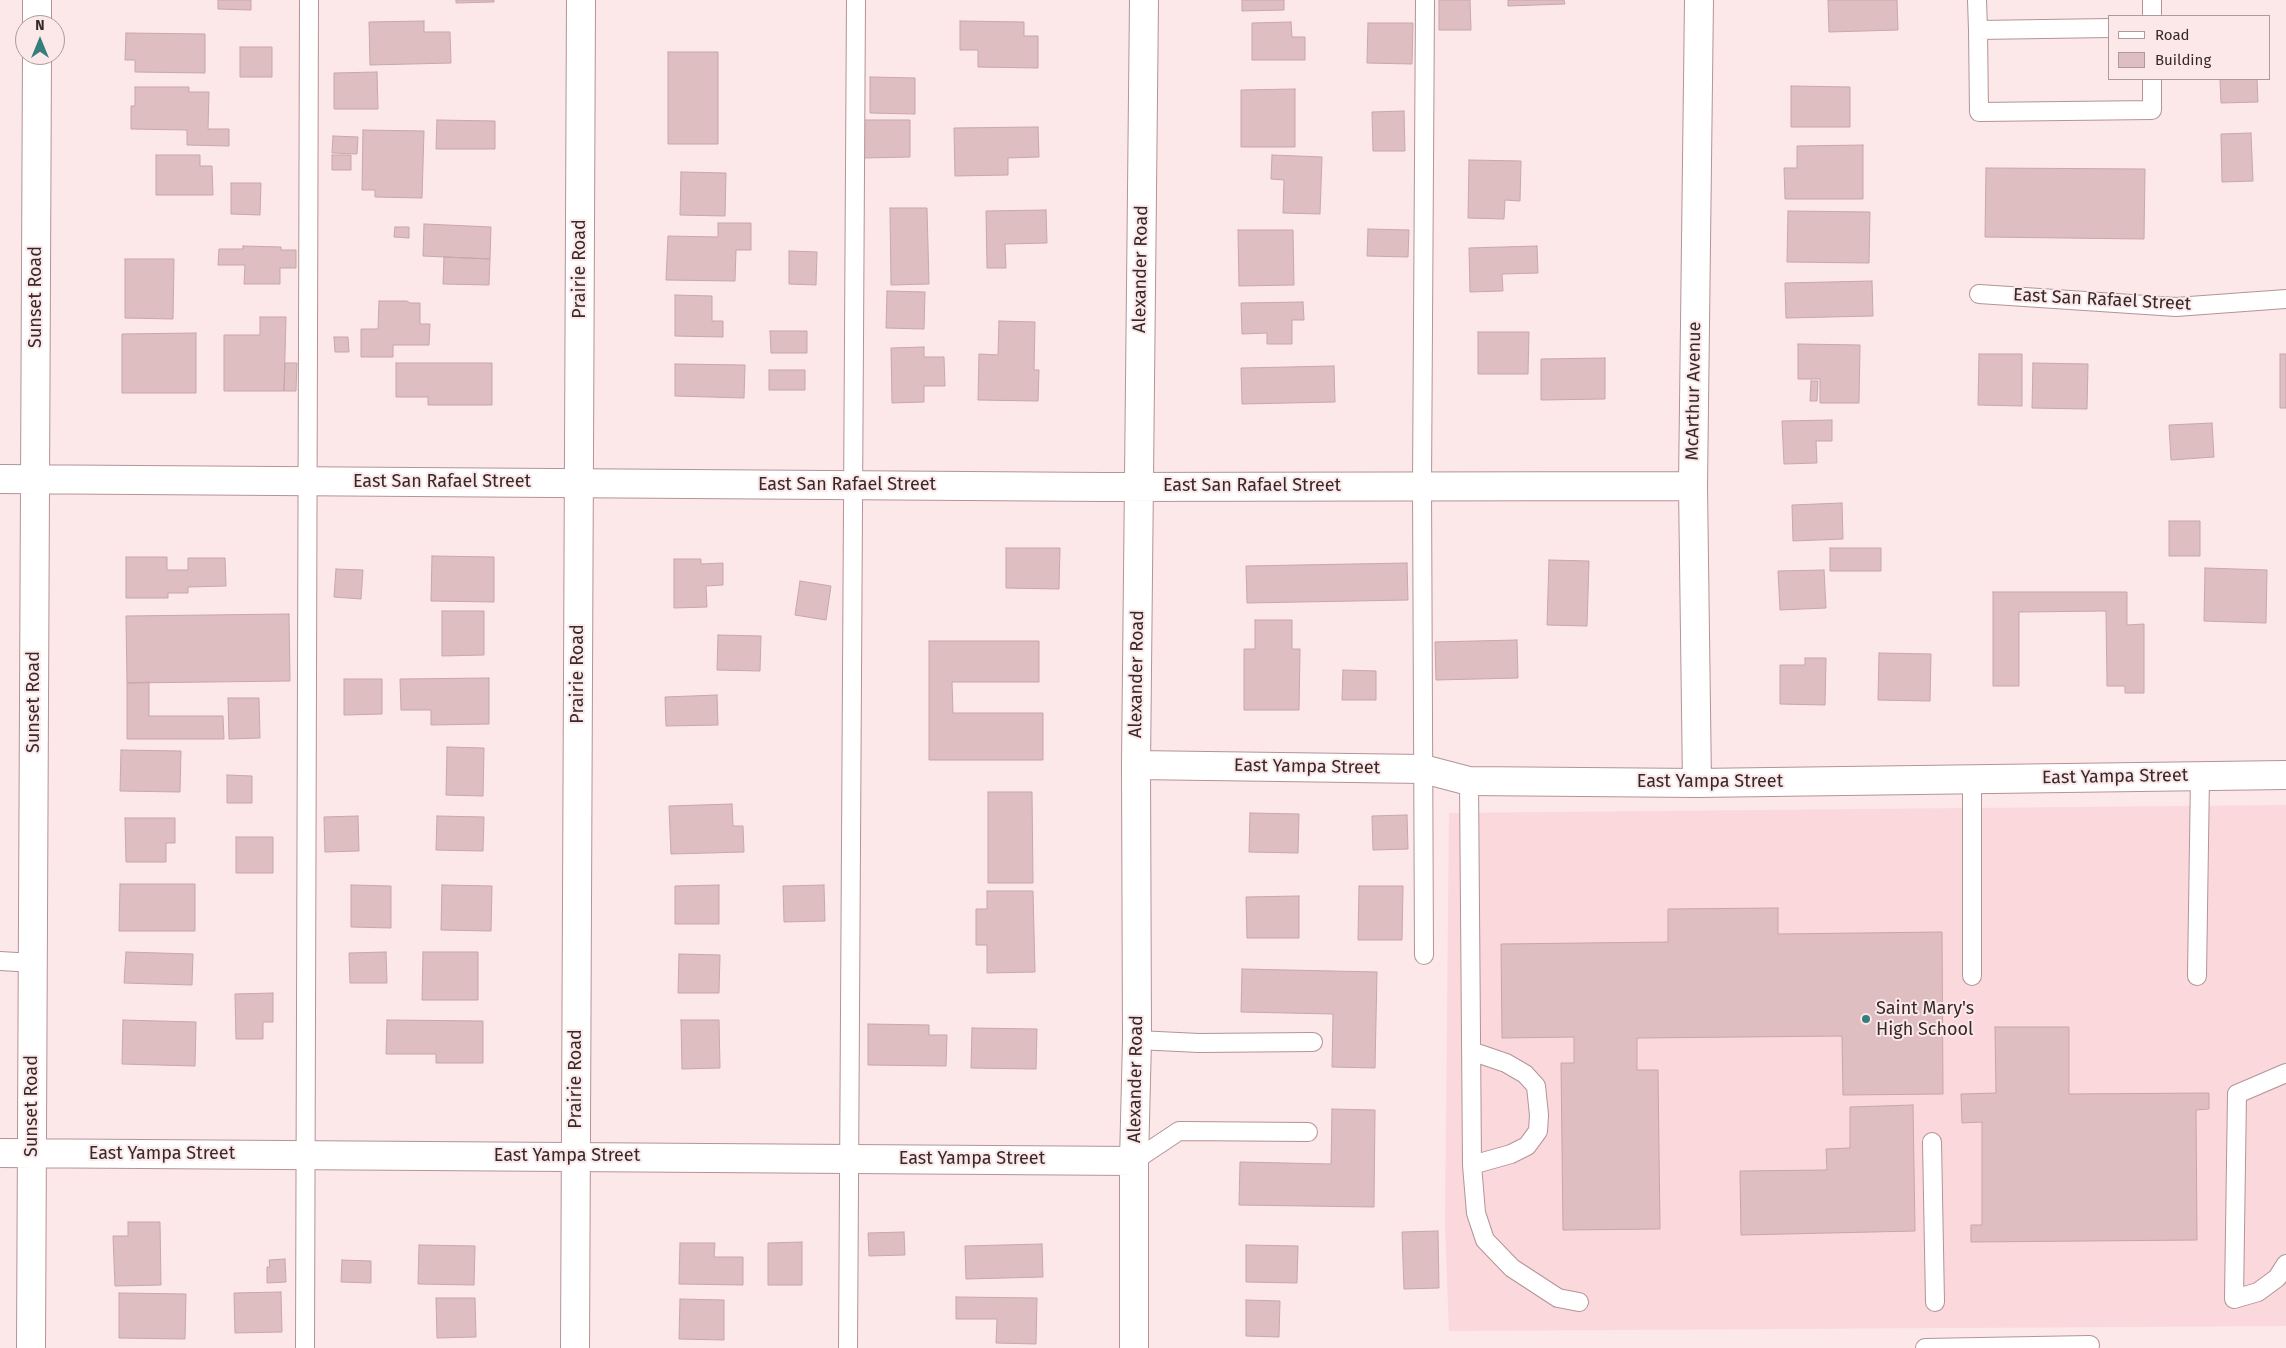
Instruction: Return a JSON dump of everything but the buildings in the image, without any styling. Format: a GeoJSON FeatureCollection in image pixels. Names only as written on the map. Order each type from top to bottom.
{"type":"FeatureCollection","features":[{"type":"Feature","properties":{"kind":"street"},"geometry":{"type":"LineString","coordinates":[[37,0],[37,15]]}},
{"type":"Feature","properties":{"kind":"street","name":"Prairie Road"},"geometry":{"type":"LineString","coordinates":[[575,1348],[581,0]]}},
{"type":"Feature","properties":{"kind":"street","name":"Alexander Road"},"geometry":{"type":"LineString","coordinates":[[1134,1348],[1134,1161],[1137,1040],[1138,487],[1144,0]]}},
{"type":"Feature","properties":{"kind":"street","name":"McArthur Avenue"},"geometry":{"type":"LineString","coordinates":[[1697,782],[1693,486],[1699,0]]}},
{"type":"Feature","properties":{"kind":"street","name":"Sunset Road"},"geometry":{"type":"LineString","coordinates":[[31,1348],[37,65]]}},
{"type":"Feature","properties":{"kind":"street","name":"East San Rafael Street"},"geometry":{"type":"LineString","coordinates":[[0,479],[1138,487],[1693,486]]}},
{"type":"Feature","properties":{"kind":"street","name":"East Yampa Street"},"geometry":{"type":"LineString","coordinates":[[1136,765],[1423,769],[1469,781],[1697,782],[2286,775]]}},
{"type":"Feature","properties":{"kind":"street","name":"East Yampa Street"},"geometry":{"type":"LineString","coordinates":[[0,1153],[1134,1161]]}},
{"type":"Feature","properties":{"kind":"lane"},"geometry":{"type":"LineString","coordinates":[[305,1348],[309,0]]}},
{"type":"Feature","properties":{"kind":"lane"},"geometry":{"type":"LineString","coordinates":[[848,1348],[856,0]]}},
{"type":"Feature","properties":{"kind":"lane"},"geometry":{"type":"LineString","coordinates":[[1424,955],[1422,486],[1425,0]]}},
{"type":"Feature","properties":{"kind":"lane"},"geometry":{"type":"LineString","coordinates":[[1977,0],[1978,112],[2152,110],[2152,80]]}},
{"type":"Feature","properties":{"kind":"lane"},"geometry":{"type":"LineString","coordinates":[[2152,0],[2152,15]]}},
{"type":"Feature","properties":{"kind":"lane"},"geometry":{"type":"LineString","coordinates":[[1978,30],[2108,28]]}},
{"type":"Feature","properties":{"kind":"lane","name":"East San Rafael Street"},"geometry":{"type":"LineString","coordinates":[[1978,294],[2176,307],[2286,299]]}},
{"type":"Feature","properties":{"kind":"lane"},"geometry":{"type":"LineString","coordinates":[[2197,976],[2200,776]]}},
{"type":"Feature","properties":{"kind":"lane"},"geometry":{"type":"LineString","coordinates":[[1972,779],[1972,976]]}},
{"type":"Feature","properties":{"kind":"lane"},"geometry":{"type":"LineString","coordinates":[[1469,781],[1472,1165],[1476,1213],[1485,1240],[1512,1268],[1558,1298],[1579,1302]]}},
{"type":"Feature","properties":{"kind":"lane"},"geometry":{"type":"LineString","coordinates":[[0,961],[33,963]]}},
{"type":"Feature","properties":{"kind":"lane"},"geometry":{"type":"LineString","coordinates":[[1137,1040],[1199,1043],[1313,1042]]}},
{"type":"Feature","properties":{"kind":"lane"},"geometry":{"type":"LineString","coordinates":[[1471,1051],[1506,1064],[1525,1074],[1536,1086],[1539,1115],[1538,1131],[1527,1146],[1511,1154],[1472,1165]]}},
{"type":"Feature","properties":{"kind":"lane"},"geometry":{"type":"LineString","coordinates":[[2286,1073],[2237,1094],[2234,1299],[2258,1292],[2277,1278],[2286,1264]]}},
{"type":"Feature","properties":{"kind":"lane"},"geometry":{"type":"LineString","coordinates":[[1134,1161],[1179,1131],[1308,1132]]}},
{"type":"Feature","properties":{"kind":"lane"},"geometry":{"type":"LineString","coordinates":[[1932,1142],[1936,1302]]}},
{"type":"Feature","properties":{"kind":"lane"},"geometry":{"type":"LineString","coordinates":[[1925,1348],[2090,1345]]}},
{"type":"Feature","properties":{"kind":"shaded area","name":"Saint Mary's High School"},"geometry":{"type":"Polygon","coordinates":[[[2286,805],[2286,1326],[1449,1331],[1445,1225],[1449,813],[2286,805]]]}},
{"type":"Feature","properties":{"kind":"place","name":"Saint Mary's High School"},"geometry":{"type":"Point","coordinates":[1866,1019]}}]}
